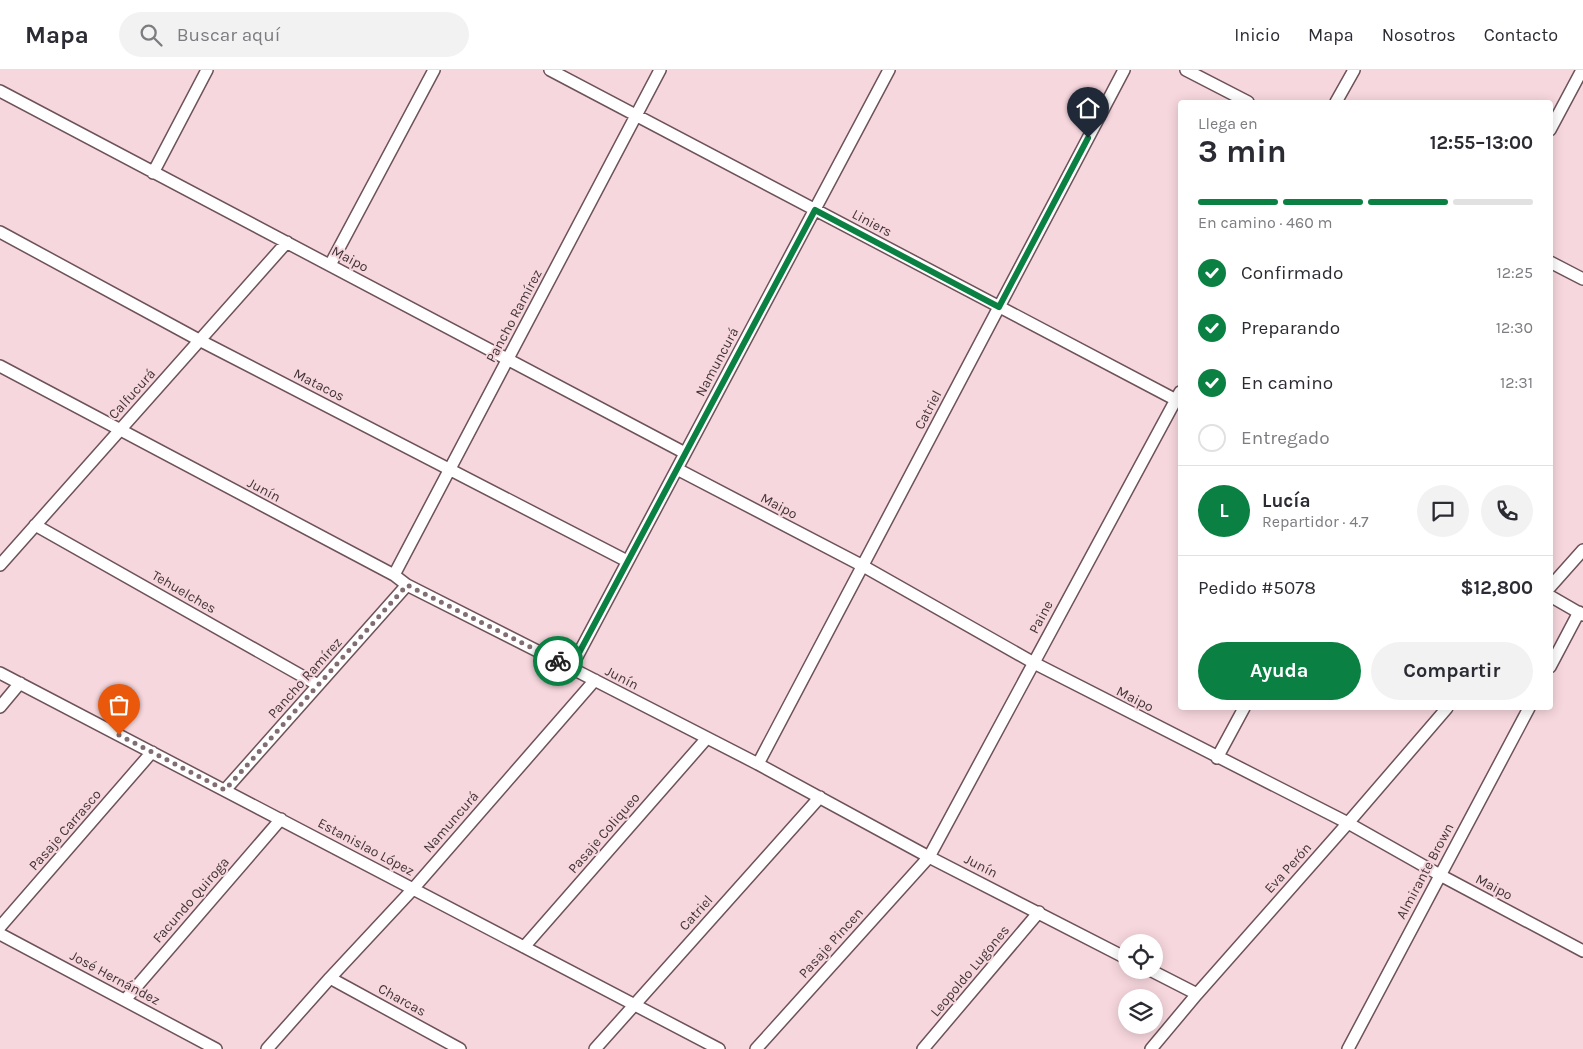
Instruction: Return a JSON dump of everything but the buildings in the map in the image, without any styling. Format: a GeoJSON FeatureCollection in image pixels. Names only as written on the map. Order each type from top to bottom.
{"type":"FeatureCollection","features":[{"type":"Feature","properties":{"kind":"street"},"geometry":{"type":"LineString","coordinates":[[154,173],[207,70]]}},
{"type":"Feature","properties":{"kind":"street"},"geometry":{"type":"LineString","coordinates":[[330,265],[434,70]]}},
{"type":"Feature","properties":{"kind":"street","name":"Liniers"},"geometry":{"type":"LineString","coordinates":[[550,70],[999,307],[1178,397]]}},
{"type":"Feature","properties":{"kind":"street","name":"Pancho Ramírez"},"geometry":{"type":"LineString","coordinates":[[394,576],[660,70]]}},
{"type":"Feature","properties":{"kind":"street","name":"Namuncurá"},"geometry":{"type":"LineString","coordinates":[[571,668],[889,70]]}},
{"type":"Feature","properties":{"kind":"street","name":"Catriel"},"geometry":{"type":"LineString","coordinates":[[758,764],[1124,70]]}},
{"type":"Feature","properties":{"kind":"street"},"geometry":{"type":"LineString","coordinates":[[1186,70],[1244,100]]}},
{"type":"Feature","properties":{"kind":"street"},"geometry":{"type":"LineString","coordinates":[[1337,100],[1354,70]]}},
{"type":"Feature","properties":{"kind":"street"},"geometry":{"type":"LineString","coordinates":[[1553,124],[1582,70]]}},
{"type":"Feature","properties":{"kind":"street","name":"Maipo"},"geometry":{"type":"LineString","coordinates":[[0,92],[685,453]]}},
{"type":"Feature","properties":{"kind":"street","name":"Matacos"},"geometry":{"type":"LineString","coordinates":[[0,232],[199,340],[627,561]]}},
{"type":"Feature","properties":{"kind":"street","name":"Calfucurá"},"geometry":{"type":"LineString","coordinates":[[0,565],[286,242]]}},
{"type":"Feature","properties":{"kind":"street"},"geometry":{"type":"LineString","coordinates":[[1553,264],[1583,279]]}},
{"type":"Feature","properties":{"kind":"street","name":"Junín"},"geometry":{"type":"LineString","coordinates":[[0,366],[394,576],[407,585],[758,764],[929,857],[1118,954]]}},
{"type":"Feature","properties":{"kind":"street","name":"Paine"},"geometry":{"type":"LineString","coordinates":[[929,857],[1178,400]]}},
{"type":"Feature","properties":{"kind":"street","name":"Maipo"},"geometry":{"type":"LineString","coordinates":[[677,469],[863,566],[1034,663],[1217,758],[1348,823],[1583,950]]}},
{"type":"Feature","properties":{"kind":"street","name":"Tehuelches"},"geometry":{"type":"LineString","coordinates":[[35,525],[318,686]]}},
{"type":"Feature","properties":{"kind":"street"},"geometry":{"type":"LineString","coordinates":[[1553,585],[1583,550]]}},
{"type":"Feature","properties":{"kind":"street","name":"Pancho Ramírez"},"geometry":{"type":"LineString","coordinates":[[225,790],[407,585]]}},
{"type":"Feature","properties":{"kind":"street"},"geometry":{"type":"LineString","coordinates":[[1553,598],[1581,613],[1553,662]]}},
{"type":"Feature","properties":{"kind":"street","name":"Estanislao López"},"geometry":{"type":"LineString","coordinates":[[0,672],[719,1049]]}},
{"type":"Feature","properties":{"kind":"street","name":"Namuncurá"},"geometry":{"type":"LineString","coordinates":[[267,1049],[413,889],[595,680]]}},
{"type":"Feature","properties":{"kind":"street"},"geometry":{"type":"LineString","coordinates":[[0,707],[20,683]]}},
{"type":"Feature","properties":{"kind":"street"},"geometry":{"type":"LineString","coordinates":[[1217,758],[1243,710]]}},
{"type":"Feature","properties":{"kind":"street","name":"Eva Perón"},"geometry":{"type":"LineString","coordinates":[[1151,1049],[1445,710]]}},
{"type":"Feature","properties":{"kind":"street","name":"Almirante Brown"},"geometry":{"type":"LineString","coordinates":[[1348,1049],[1528,710]]}},
{"type":"Feature","properties":{"kind":"street","name":"Pasaje Coliqueo"},"geometry":{"type":"LineString","coordinates":[[524,947],[707,738]]}},
{"type":"Feature","properties":{"kind":"street","name":"Pasaje Carrasco"},"geometry":{"type":"LineString","coordinates":[[0,927],[152,752]]}},
{"type":"Feature","properties":{"kind":"street","name":"Catriel"},"geometry":{"type":"LineString","coordinates":[[595,1049],[820,797]]}},
{"type":"Feature","properties":{"kind":"street","name":"Facundo Quiroga"},"geometry":{"type":"LineString","coordinates":[[125,1000],[281,819]]}},
{"type":"Feature","properties":{"kind":"street","name":"Pasaje Pincen"},"geometry":{"type":"LineString","coordinates":[[756,1049],[929,857]]}},
{"type":"Feature","properties":{"kind":"street","name":"Leopoldo Lugones"},"geometry":{"type":"LineString","coordinates":[[923,1049],[1039,912]]}},
{"type":"Feature","properties":{"kind":"street","name":"José Hernández"},"geometry":{"type":"LineString","coordinates":[[0,934],[216,1049]]}},
{"type":"Feature","properties":{"kind":"street"},"geometry":{"type":"LineString","coordinates":[[1163,977],[1197,994]]}},
{"type":"Feature","properties":{"kind":"street","name":"Charcas"},"geometry":{"type":"LineString","coordinates":[[330,978],[460,1049]]}},
{"type":"Feature","properties":{"kind":"way so far"},"geometry":{"type":"LineString","coordinates":[[119,735],[225,790],[407,585],[558,661]]}},
{"type":"Feature","properties":{"kind":"route"},"geometry":{"type":"LineString","coordinates":[[558,661],[571,668],[815,210],[999,307],[1088,138]]}}]}
